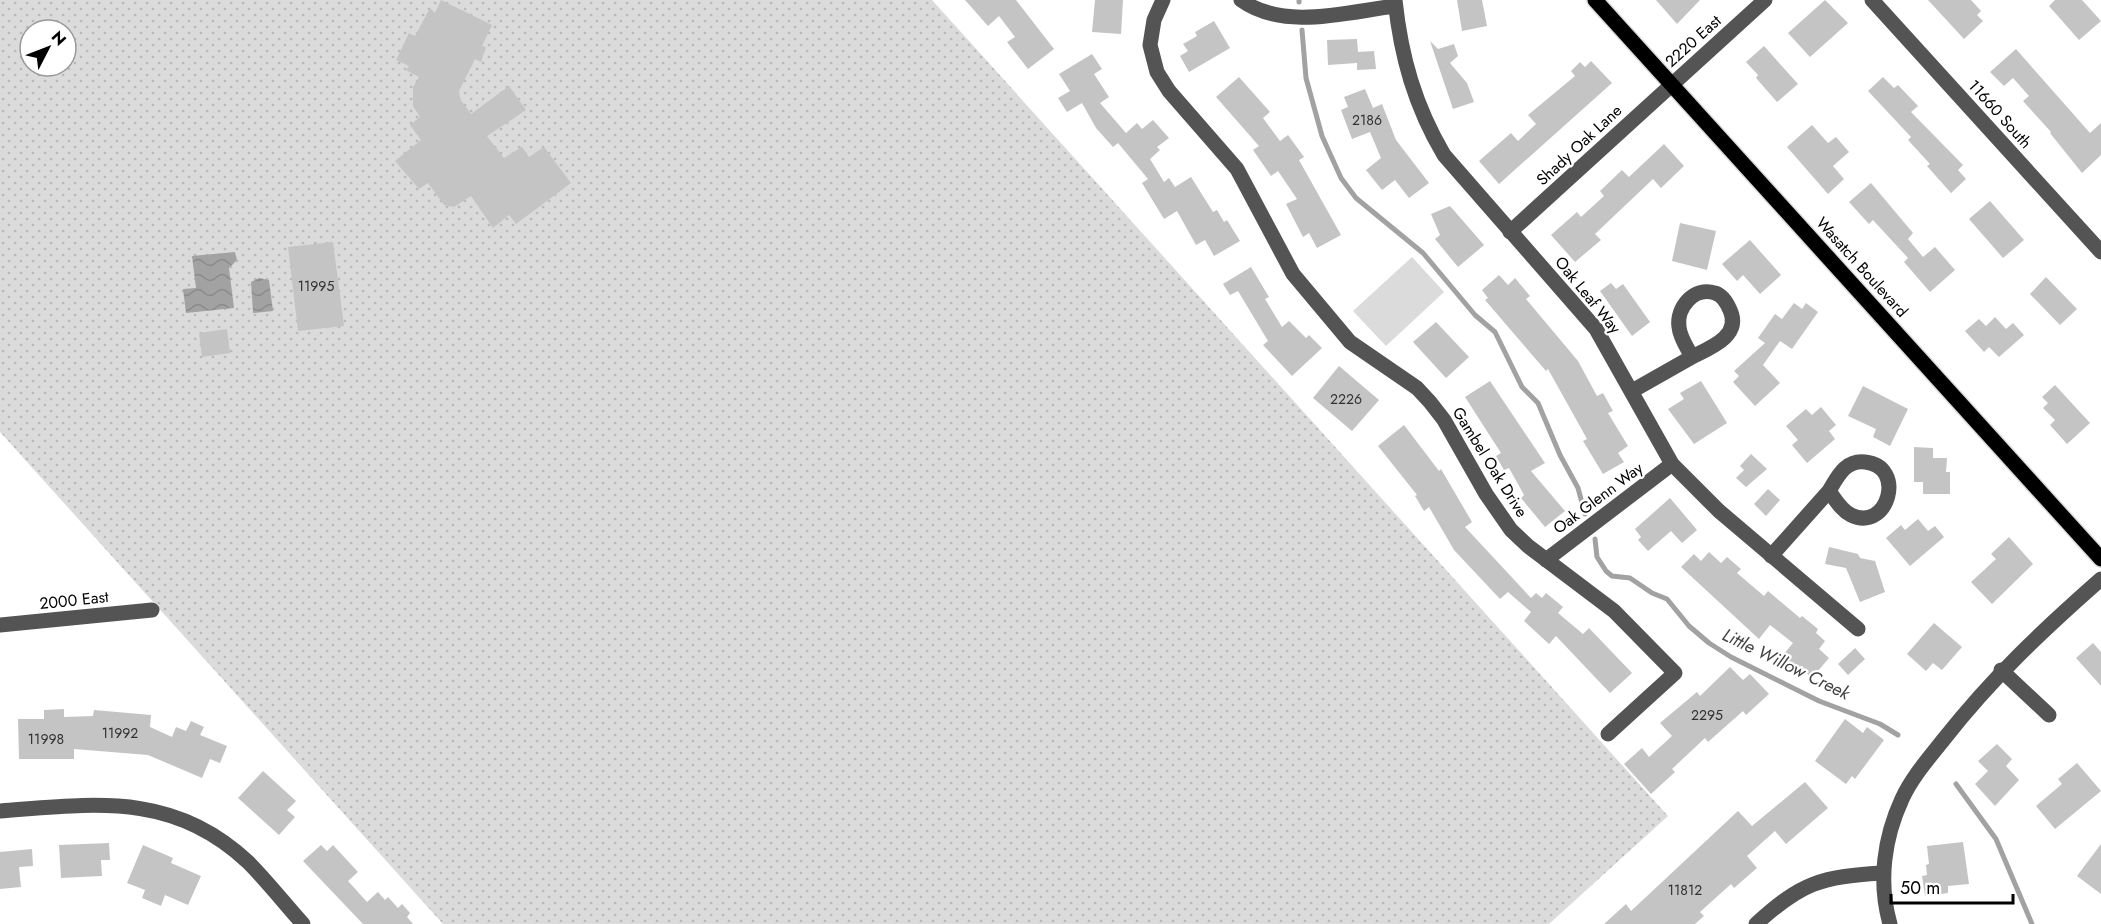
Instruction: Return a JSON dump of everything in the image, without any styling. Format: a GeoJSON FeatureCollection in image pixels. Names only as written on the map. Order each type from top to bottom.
{"type":"FeatureCollection","features":[{"type":"Feature","properties":{"kind":"main road","name":"Wasatch Boulevard"},"geometry":{"type":"LineString","coordinates":[[1595,0],[2101,559]]}},
{"type":"Feature","properties":{"kind":"street","name":"Gambel Oak Drive"},"geometry":{"type":"LineString","coordinates":[[1163,0],[1154,21],[1150,45],[1157,72],[1169,92],[1224,151],[1293,274],[1350,342],[1417,388],[1444,420],[1498,514],[1511,530],[1546,561],[1614,611],[1675,673],[1608,734]]}},
{"type":"Feature","properties":{"kind":"street"},"geometry":{"type":"LineString","coordinates":[[1241,0],[1251,8],[1272,15],[1294,17],[1395,3]]}},
{"type":"Feature","properties":{"kind":"street","name":"2220 East"},"geometry":{"type":"LineString","coordinates":[[1672,84],[1765,0]]}},
{"type":"Feature","properties":{"kind":"street","name":"11660 South"},"geometry":{"type":"LineString","coordinates":[[1872,0],[2101,252]]}},
{"type":"Feature","properties":{"kind":"street","name":"Oak Leaf Way"},"geometry":{"type":"LineString","coordinates":[[1395,3],[1407,70],[1425,123],[1444,155],[1596,328],[1672,464],[1711,504],[1858,630]]}},
{"type":"Feature","properties":{"kind":"street","name":"Shady Oak Lane"},"geometry":{"type":"LineString","coordinates":[[1510,232],[1672,84]]}},
{"type":"Feature","properties":{"kind":"street"},"geometry":{"type":"LineString","coordinates":[[1632,391],[1692,357]]}},
{"type":"Feature","properties":{"kind":"street","name":"Oak Glenn Way"},"geometry":{"type":"LineString","coordinates":[[1546,561],[1672,464]]}},
{"type":"Feature","properties":{"kind":"street"},"geometry":{"type":"LineString","coordinates":[[1771,556],[1829,491]]}},
{"type":"Feature","properties":{"kind":"street"},"geometry":{"type":"LineString","coordinates":[[1890,924],[1882,873],[1890,835],[1902,799],[1922,767],[2001,670],[2101,579]]}},
{"type":"Feature","properties":{"kind":"street","name":"2000 East"},"geometry":{"type":"LineString","coordinates":[[0,625],[152,610]]}},
{"type":"Feature","properties":{"kind":"street"},"geometry":{"type":"LineString","coordinates":[[2001,670],[2049,715]]}},
{"type":"Feature","properties":{"kind":"street"},"geometry":{"type":"LineString","coordinates":[[0,811],[124,804],[157,811],[207,830],[239,855],[303,924]]}},
{"type":"Feature","properties":{"kind":"street"},"geometry":{"type":"LineString","coordinates":[[1756,924],[1791,894],[1809,884],[1828,878],[1882,873]]}},
{"type":"Feature","properties":{"kind":"shaded area"},"geometry":{"type":"Polygon","coordinates":[[[0,0],[932,0],[1668,816],[1549,924],[443,924],[0,432],[0,0]]]}},
{"type":"Feature","properties":{"kind":"shaded area"},"geometry":{"type":"Polygon","coordinates":[[[1412,257],[1444,292],[1386,346],[1353,311],[1412,257]]]}},
{"type":"Feature","properties":{"kind":"water"},"geometry":{"type":"Polygon","coordinates":[[[235,252],[237,260],[229,268],[234,308],[186,313],[183,289],[196,288],[192,256],[235,252]]]}},
{"type":"Feature","properties":{"kind":"water"},"geometry":{"type":"Polygon","coordinates":[[[259,278],[269,280],[273,311],[253,313],[251,282],[259,278]]]}},
{"type":"Feature","properties":{"kind":"building"},"geometry":{"type":"Polygon","coordinates":[[[441,0],[492,25],[482,46],[486,47],[481,62],[475,59],[459,91],[460,99],[471,114],[509,86],[526,110],[487,136],[504,158],[522,147],[529,157],[544,147],[571,183],[516,224],[509,215],[493,228],[471,196],[454,207],[444,205],[428,183],[419,189],[395,161],[421,140],[410,125],[420,117],[413,106],[413,87],[419,77],[406,70],[409,66],[396,60],[409,33],[415,36],[430,8],[435,13],[441,0]]]}},
{"type":"Feature","properties":{"kind":"building"},"geometry":{"type":"Polygon","coordinates":[[[965,0],[1016,0],[1054,49],[1028,69],[1007,42],[1015,37],[999,16],[988,26],[965,0]]]}},
{"type":"Feature","properties":{"kind":"building"},"geometry":{"type":"Polygon","coordinates":[[[1095,0],[1123,0],[1121,34],[1092,32],[1095,0]]]}},
{"type":"Feature","properties":{"kind":"building"},"geometry":{"type":"Polygon","coordinates":[[[1457,0],[1482,0],[1487,26],[1462,31],[1457,0]]]}},
{"type":"Feature","properties":{"kind":"building"},"geometry":{"type":"Polygon","coordinates":[[[1656,0],[1700,0],[1677,24],[1656,0]]]}},
{"type":"Feature","properties":{"kind":"building"},"geometry":{"type":"Polygon","coordinates":[[[1825,0],[1848,23],[1810,57],[1788,33],[1825,0]]]}},
{"type":"Feature","properties":{"kind":"building"},"geometry":{"type":"Polygon","coordinates":[[[1928,0],[1971,0],[1981,11],[1977,15],[1983,21],[1964,39],[1928,0]]]}},
{"type":"Feature","properties":{"kind":"building"},"geometry":{"type":"Polygon","coordinates":[[[2055,0],[2082,0],[2101,21],[2079,40],[2049,6],[2055,0]]]}},
{"type":"Feature","properties":{"kind":"building"},"geometry":{"type":"Polygon","coordinates":[[[1214,21],[1230,48],[1189,72],[1180,56],[1188,51],[1183,44],[1197,36],[1195,32],[1214,21]]]}},
{"type":"Feature","properties":{"kind":"building"},"geometry":{"type":"Polygon","coordinates":[[[1357,39],[1358,52],[1374,51],[1376,69],[1357,70],[1357,63],[1328,65],[1327,40],[1357,39]]]}},
{"type":"Feature","properties":{"kind":"building"},"geometry":{"type":"Polygon","coordinates":[[[1430,41],[1438,49],[1454,44],[1458,56],[1450,63],[1467,83],[1474,102],[1453,109],[1430,41]]]}},
{"type":"Feature","properties":{"kind":"building"},"geometry":{"type":"Polygon","coordinates":[[[1764,46],[1798,84],[1777,102],[1756,78],[1758,75],[1746,62],[1764,46]]]}},
{"type":"Feature","properties":{"kind":"building"},"geometry":{"type":"Polygon","coordinates":[[[2016,49],[2090,133],[2101,123],[2101,155],[2082,173],[2051,132],[2023,101],[2029,96],[2013,78],[2004,86],[1990,72],[2016,49]]]}},
{"type":"Feature","properties":{"kind":"building"},"geometry":{"type":"Polygon","coordinates":[[[1092,54],[1102,69],[1094,74],[1109,97],[1100,103],[1126,133],[1137,123],[1142,129],[1153,120],[1169,138],[1157,147],[1160,150],[1150,159],[1164,182],[1169,178],[1175,187],[1191,177],[1213,212],[1217,210],[1224,222],[1227,220],[1240,241],[1214,256],[1205,240],[1196,245],[1177,211],[1164,219],[1142,183],[1148,179],[1118,143],[1113,147],[1096,128],[1082,103],[1067,112],[1058,98],[1070,91],[1059,74],[1092,54]]]}},
{"type":"Feature","properties":{"kind":"building"},"geometry":{"type":"Polygon","coordinates":[[[1591,61],[1612,83],[1499,184],[1479,161],[1511,133],[1518,141],[1536,124],[1528,115],[1575,76],[1571,71],[1580,62],[1585,67],[1591,61]]]}},
{"type":"Feature","properties":{"kind":"building"},"geometry":{"type":"Polygon","coordinates":[[[1239,77],[1270,112],[1263,118],[1280,141],[1288,135],[1304,157],[1299,160],[1341,235],[1317,248],[1309,233],[1303,237],[1286,204],[1297,199],[1278,171],[1271,176],[1253,150],[1259,146],[1216,97],[1239,77]]]}},
{"type":"Feature","properties":{"kind":"building"},"geometry":{"type":"Polygon","coordinates":[[[1883,77],[1894,88],[1898,85],[1918,106],[1911,112],[1963,165],[1958,170],[1966,179],[1951,193],[1927,166],[1930,164],[1908,140],[1911,137],[1868,91],[1883,77]]]}},
{"type":"Feature","properties":{"kind":"building"},"geometry":{"type":"Polygon","coordinates":[[[1365,89],[1373,108],[1382,104],[1396,140],[1429,183],[1409,198],[1395,180],[1382,190],[1366,170],[1381,158],[1370,132],[1352,139],[1341,110],[1348,107],[1344,97],[1365,89]]]}},
{"type":"Feature","properties":{"kind":"building"},"geometry":{"type":"Polygon","coordinates":[[[1812,125],[1828,143],[1836,137],[1849,152],[1833,166],[1844,179],[1828,194],[1787,147],[1812,125]]]}},
{"type":"Feature","properties":{"kind":"building"},"geometry":{"type":"Polygon","coordinates":[[[1664,144],[1684,166],[1661,188],[1653,179],[1595,234],[1601,240],[1575,262],[1551,235],[1577,212],[1581,217],[1604,196],[1600,191],[1622,170],[1629,177],[1664,144]]]}},
{"type":"Feature","properties":{"kind":"building"},"geometry":{"type":"Polygon","coordinates":[[[1871,183],[1913,233],[1908,239],[1923,257],[1935,247],[1955,270],[1930,292],[1904,262],[1908,258],[1873,220],[1869,224],[1849,202],[1871,183]]]}},
{"type":"Feature","properties":{"kind":"building"},"geometry":{"type":"Polygon","coordinates":[[[1990,201],[2024,240],[2003,258],[1969,219],[1990,201]]]}},
{"type":"Feature","properties":{"kind":"building"},"geometry":{"type":"Polygon","coordinates":[[[1450,206],[1484,245],[1458,267],[1435,239],[1440,235],[1431,214],[1450,206]]]}},
{"type":"Feature","properties":{"kind":"building"},"geometry":{"type":"Polygon","coordinates":[[[1680,223],[1716,231],[1707,270],[1672,261],[1680,223]]]}},
{"type":"Feature","properties":{"kind":"building"},"geometry":{"type":"Polygon","coordinates":[[[1750,240],[1781,275],[1760,294],[1743,275],[1737,281],[1722,264],[1750,240]]]}},
{"type":"Feature","properties":{"kind":"building"},"geometry":{"type":"Polygon","coordinates":[[[333,242],[344,326],[298,331],[288,247],[333,242]]]}},
{"type":"Feature","properties":{"kind":"building"},"geometry":{"type":"Polygon","coordinates":[[[1251,267],[1269,297],[1265,299],[1282,327],[1289,321],[1306,338],[1309,335],[1322,348],[1292,376],[1263,345],[1268,341],[1238,291],[1230,295],[1223,284],[1251,267]]]}},
{"type":"Feature","properties":{"kind":"building"},"geometry":{"type":"Polygon","coordinates":[[[1499,275],[1508,285],[1515,278],[1530,296],[1526,299],[1578,361],[1597,396],[1603,393],[1613,411],[1608,413],[1628,446],[1618,453],[1624,462],[1603,474],[1583,441],[1587,439],[1548,369],[1546,371],[1485,300],[1488,298],[1482,290],[1499,275]]]}},
{"type":"Feature","properties":{"kind":"building"},"geometry":{"type":"Polygon","coordinates":[[[2046,277],[2077,309],[2060,325],[2030,294],[2046,277]]]}},
{"type":"Feature","properties":{"kind":"building"},"geometry":{"type":"Polygon","coordinates":[[[1611,283],[1616,289],[1623,284],[1650,322],[1632,336],[1600,291],[1611,283]]]}},
{"type":"Feature","properties":{"kind":"building"},"geometry":{"type":"Polygon","coordinates":[[[1794,303],[1802,309],[1806,303],[1818,312],[1792,349],[1780,341],[1763,365],[1780,383],[1755,406],[1733,382],[1739,376],[1734,371],[1765,343],[1758,338],[1775,314],[1782,319],[1794,303]]]}},
{"type":"Feature","properties":{"kind":"building"},"geometry":{"type":"Polygon","coordinates":[[[1995,317],[2006,329],[2013,323],[2024,335],[1999,357],[1989,347],[1984,352],[1965,331],[1979,319],[1986,326],[1995,317]]]}},
{"type":"Feature","properties":{"kind":"building"},"geometry":{"type":"Polygon","coordinates":[[[1436,322],[1469,357],[1446,378],[1413,342],[1436,322]]]}},
{"type":"Feature","properties":{"kind":"building"},"geometry":{"type":"Polygon","coordinates":[[[227,329],[230,353],[202,357],[199,333],[227,329]]]}},
{"type":"Feature","properties":{"kind":"building"},"geometry":{"type":"Polygon","coordinates":[[[1339,366],[1379,400],[1352,431],[1313,398],[1339,366]]]}},
{"type":"Feature","properties":{"kind":"building"},"geometry":{"type":"Polygon","coordinates":[[[1490,381],[1545,463],[1531,471],[1565,511],[1545,527],[1521,498],[1524,495],[1509,468],[1504,470],[1496,456],[1501,453],[1465,397],[1490,381]]]}},
{"type":"Feature","properties":{"kind":"building"},"geometry":{"type":"Polygon","coordinates":[[[1701,381],[1727,423],[1694,444],[1668,409],[1684,399],[1680,393],[1701,381]]]}},
{"type":"Feature","properties":{"kind":"building"},"geometry":{"type":"Polygon","coordinates":[[[2055,385],[2090,423],[2067,444],[2050,425],[2055,420],[2043,408],[2048,403],[2042,397],[2055,385]]]}},
{"type":"Feature","properties":{"kind":"building"},"geometry":{"type":"Polygon","coordinates":[[[1863,386],[1908,409],[1890,446],[1873,437],[1876,429],[1848,416],[1863,386]]]}},
{"type":"Feature","properties":{"kind":"building"},"geometry":{"type":"Polygon","coordinates":[[[1821,407],[1836,425],[1829,431],[1835,439],[1807,463],[1792,445],[1798,440],[1786,426],[1806,409],[1812,415],[1821,407]]]}},
{"type":"Feature","properties":{"kind":"building"},"geometry":{"type":"Polygon","coordinates":[[[1404,425],[1439,471],[1441,469],[1472,522],[1465,527],[1531,598],[1536,593],[1542,598],[1546,593],[1563,607],[1558,613],[1583,634],[1589,628],[1632,673],[1610,693],[1556,636],[1549,644],[1524,621],[1531,612],[1508,592],[1500,599],[1454,550],[1429,507],[1424,511],[1415,496],[1417,495],[1378,446],[1404,425]]]}},
{"type":"Feature","properties":{"kind":"building"},"geometry":{"type":"Polygon","coordinates":[[[1914,447],[1933,448],[1933,458],[1947,458],[1946,472],[1950,472],[1950,494],[1923,494],[1923,482],[1914,482],[1914,447]]]}},
{"type":"Feature","properties":{"kind":"building"},"geometry":{"type":"Polygon","coordinates":[[[1751,454],[1767,469],[1746,487],[1736,478],[1744,470],[1740,466],[1751,454]]]}},
{"type":"Feature","properties":{"kind":"building"},"geometry":{"type":"Polygon","coordinates":[[[1768,489],[1780,500],[1766,516],[1754,504],[1768,489]]]}},
{"type":"Feature","properties":{"kind":"building"},"geometry":{"type":"Polygon","coordinates":[[[1670,498],[1697,530],[1682,543],[1671,531],[1648,551],[1638,540],[1641,537],[1635,529],[1670,498]]]}},
{"type":"Feature","properties":{"kind":"building"},"geometry":{"type":"Polygon","coordinates":[[[1918,519],[1928,531],[1935,526],[1944,537],[1910,566],[1886,538],[1901,525],[1905,530],[1918,519]]]}},
{"type":"Feature","properties":{"kind":"building"},"geometry":{"type":"Polygon","coordinates":[[[2009,537],[2033,564],[1992,604],[1971,582],[1996,559],[1991,554],[2009,537]]]}},
{"type":"Feature","properties":{"kind":"building"},"geometry":{"type":"Polygon","coordinates":[[[1829,547],[1875,561],[1885,592],[1860,602],[1846,568],[1825,564],[1829,547]]]}},
{"type":"Feature","properties":{"kind":"building"},"geometry":{"type":"Polygon","coordinates":[[[1709,552],[1721,563],[1727,557],[1741,569],[1737,573],[1764,596],[1768,591],[1800,618],[1802,616],[1818,629],[1816,633],[1825,641],[1819,649],[1829,658],[1812,678],[1796,664],[1790,671],[1778,661],[1793,643],[1770,625],[1759,639],[1681,567],[1694,554],[1701,561],[1709,552]]]}},
{"type":"Feature","properties":{"kind":"building"},"geometry":{"type":"Polygon","coordinates":[[[1934,623],[1962,647],[1942,670],[1933,663],[1926,671],[1907,654],[1934,623]]]}},
{"type":"Feature","properties":{"kind":"building"},"geometry":{"type":"Polygon","coordinates":[[[2093,643],[2101,652],[2101,686],[2076,658],[2093,643]]]}},
{"type":"Feature","properties":{"kind":"building"},"geometry":{"type":"Polygon","coordinates":[[[1855,648],[1865,659],[1848,675],[1838,664],[1855,648]]]}},
{"type":"Feature","properties":{"kind":"building"},"geometry":{"type":"Polygon","coordinates":[[[1730,667],[1743,680],[1750,674],[1769,694],[1746,715],[1743,711],[1708,742],[1705,738],[1672,769],[1675,772],[1651,794],[1624,764],[1642,748],[1649,757],[1672,736],[1660,723],[1697,692],[1700,696],[1730,667]]]}},
{"type":"Feature","properties":{"kind":"building"},"geometry":{"type":"Polygon","coordinates":[[[64,709],[64,717],[93,716],[94,710],[151,715],[150,727],[172,737],[176,727],[186,731],[191,721],[204,727],[200,735],[227,746],[220,763],[210,759],[202,778],[148,755],[74,749],[74,759],[19,759],[18,719],[44,719],[44,710],[64,709]]]}},
{"type":"Feature","properties":{"kind":"building"},"geometry":{"type":"Polygon","coordinates":[[[1845,719],[1863,733],[1867,727],[1884,740],[1855,779],[1852,776],[1846,784],[1815,761],[1845,719]]]}},
{"type":"Feature","properties":{"kind":"building"},"geometry":{"type":"Polygon","coordinates":[[[1997,744],[2012,759],[2006,766],[2019,780],[1995,806],[1975,784],[1988,771],[1978,761],[1997,744]]]}},
{"type":"Feature","properties":{"kind":"building"},"geometry":{"type":"Polygon","coordinates":[[[2077,763],[2101,791],[2055,829],[2036,806],[2062,784],[2058,779],[2077,763]]]}},
{"type":"Feature","properties":{"kind":"building"},"geometry":{"type":"Polygon","coordinates":[[[263,771],[296,801],[287,810],[295,817],[279,835],[238,798],[263,771]]]}},
{"type":"Feature","properties":{"kind":"building"},"geometry":{"type":"Polygon","coordinates":[[[1805,782],[1828,808],[1786,844],[1775,831],[1747,856],[1757,868],[1734,888],[1731,884],[1700,912],[1704,916],[1695,924],[1604,924],[1626,904],[1631,911],[1738,811],[1752,826],[1805,782]]]}},
{"type":"Feature","properties":{"kind":"building"},"geometry":{"type":"Polygon","coordinates":[[[1963,842],[1969,884],[1948,886],[1948,893],[1925,896],[1922,876],[1927,875],[1926,865],[1929,864],[1927,846],[1963,842]]]}},
{"type":"Feature","properties":{"kind":"building"},"geometry":{"type":"Polygon","coordinates":[[[109,843],[110,860],[101,860],[102,876],[61,878],[59,845],[109,843]]]}},
{"type":"Feature","properties":{"kind":"building"},"geometry":{"type":"Polygon","coordinates":[[[2101,844],[2101,894],[2077,876],[2101,844]]]}},
{"type":"Feature","properties":{"kind":"building"},"geometry":{"type":"Polygon","coordinates":[[[143,845],[173,858],[171,863],[201,876],[188,905],[165,895],[161,906],[142,898],[145,890],[127,883],[143,845]]]}},
{"type":"Feature","properties":{"kind":"building"},"geometry":{"type":"Polygon","coordinates":[[[321,845],[327,851],[333,845],[358,872],[348,881],[367,902],[378,892],[385,900],[388,897],[398,908],[402,904],[410,913],[407,917],[413,924],[363,924],[303,861],[321,845]]]}},
{"type":"Feature","properties":{"kind":"building"},"geometry":{"type":"Polygon","coordinates":[[[32,849],[33,866],[19,867],[21,887],[0,889],[0,852],[32,849]]]}},
{"type":"Feature","properties":{"kind":"waterway","name":"Little Willow Creek"},"geometry":{"type":"LineString","coordinates":[[1302,30],[1306,78],[1322,136],[1341,178],[1356,198],[1423,253],[1475,315],[1495,332],[1522,387],[1538,403],[1560,455],[1578,488],[1585,514]]}},
{"type":"Feature","properties":{"kind":"waterway","name":"Little Willow Creek"},"geometry":{"type":"LineString","coordinates":[[1595,539],[1597,557],[1606,571],[1612,576],[1630,578],[1652,593],[1667,599],[1689,626],[1709,643],[1731,657],[1819,701],[1880,724],[1898,735]]}},
{"type":"Feature","properties":{"kind":"waterway","name":"Little Willow Creek"},"geometry":{"type":"LineString","coordinates":[[1956,784],[1996,839],[2032,924]]}}]}
